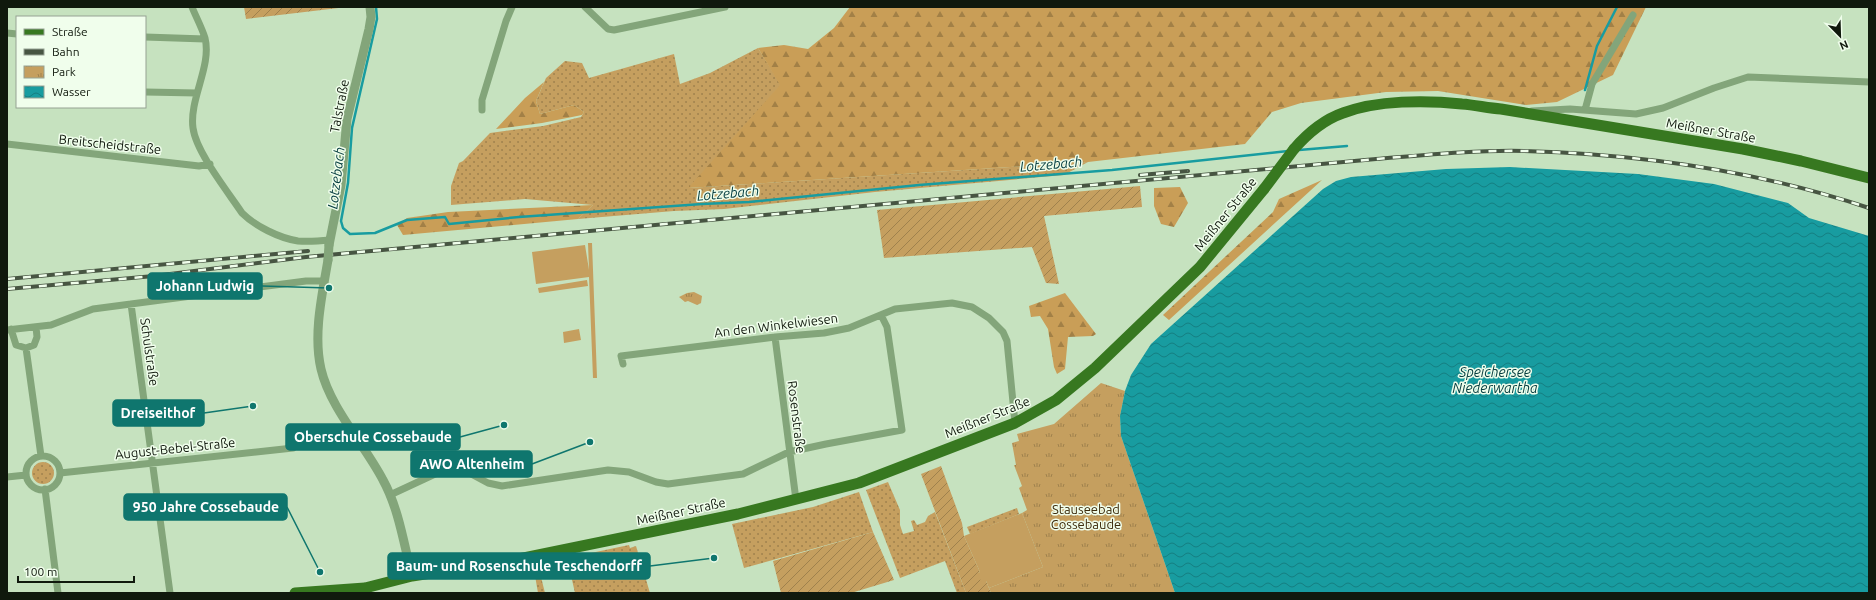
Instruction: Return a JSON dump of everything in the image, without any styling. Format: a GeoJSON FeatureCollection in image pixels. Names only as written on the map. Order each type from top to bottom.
{"type":"FeatureCollection","features":[{"type":"Feature","properties":{"kind":"main road","name":"Meißner Straße"},"geometry":{"type":"LineString","coordinates":[[295,593],[378,589],[412,576],[516,559],[726,516],[796,500],[864,481],[1015,424],[1056,400],[1095,368],[1200,267],[1264,189],[1294,149],[1320,125],[1342,113],[1360,108],[1403,103],[1434,102],[1463,104],[1743,149],[1801,161],[1869,178]]}},
{"type":"Feature","properties":{"kind":"street"},"geometry":{"type":"LineString","coordinates":[[192,7],[205,39],[205,59],[193,114],[193,128],[196,140],[210,164],[242,213],[249,220],[293,240],[330,243]]}},
{"type":"Feature","properties":{"kind":"street","name":"Talstraße"},"geometry":{"type":"LineString","coordinates":[[370,7],[371,17],[369,29],[347,119],[341,185],[324,281],[320,314],[319,344],[321,370],[327,387],[343,417],[380,475],[390,495],[412,576]]}},
{"type":"Feature","properties":{"kind":"street"},"geometry":{"type":"LineString","coordinates":[[482,110],[484,92],[506,21],[512,7]]}},
{"type":"Feature","properties":{"kind":"street"},"geometry":{"type":"LineString","coordinates":[[585,7],[608,29],[614,30],[725,7]]}},
{"type":"Feature","properties":{"kind":"street"},"geometry":{"type":"LineString","coordinates":[[1585,110],[1592,84],[1633,16]]}},
{"type":"Feature","properties":{"kind":"street"},"geometry":{"type":"LineString","coordinates":[[146,37],[205,39]]}},
{"type":"Feature","properties":{"kind":"street"},"geometry":{"type":"LineString","coordinates":[[1527,114],[1532,110],[1570,109],[1623,114],[1650,112],[1748,77],[1869,82]]}},
{"type":"Feature","properties":{"kind":"street"},"geometry":{"type":"LineString","coordinates":[[146,92],[197,93]]}},
{"type":"Feature","properties":{"kind":"street","name":"Breitscheidstraße"},"geometry":{"type":"LineString","coordinates":[[7,144],[199,166],[210,164]]}},
{"type":"Feature","properties":{"kind":"street"},"geometry":{"type":"LineString","coordinates":[[36,327],[37,336],[34,345],[26,348],[16,345],[9,330],[61,322],[88,310],[306,281],[324,281]]}},
{"type":"Feature","properties":{"kind":"street","name":"An den Winkelwiesen"},"geometry":{"type":"LineString","coordinates":[[623,364],[621,356],[775,337],[824,333],[849,328],[894,309],[952,303],[972,307],[989,318],[1003,332],[1007,341],[1015,424]]}},
{"type":"Feature","properties":{"kind":"street","name":"Schulstraße"},"geometry":{"type":"LineString","coordinates":[[131,304],[170,593]]}},
{"type":"Feature","properties":{"kind":"street"},"geometry":{"type":"LineString","coordinates":[[390,495],[448,468],[460,468],[488,483],[502,486],[608,470],[629,472],[656,482],[668,484],[743,474],[790,452],[902,430],[887,327],[880,315]]}},
{"type":"Feature","properties":{"kind":"street","name":"Rosenstraße"},"geometry":{"type":"LineString","coordinates":[[775,337],[796,500]]}},
{"type":"Feature","properties":{"kind":"street"},"geometry":{"type":"LineString","coordinates":[[26,348],[41,456]]}},
{"type":"Feature","properties":{"kind":"street","name":"August-Bebel-Straße"},"geometry":{"type":"LineString","coordinates":[[60,473],[293,448]]}},
{"type":"Feature","properties":{"kind":"street"},"geometry":{"type":"LineString","coordinates":[[41,456],[54,460],[60,473],[55,484],[45,490],[33,486],[28,481],[26,475],[30,462],[41,456]]}},
{"type":"Feature","properties":{"kind":"street"},"geometry":{"type":"LineString","coordinates":[[7,477],[26,475]]}},
{"type":"Feature","properties":{"kind":"street"},"geometry":{"type":"LineString","coordinates":[[45,490],[58,593]]}},
{"type":"Feature","properties":{"kind":"green space"},"geometry":{"type":"Polygon","coordinates":[[[244,7],[347,7],[246,19],[244,7]]]}},
{"type":"Feature","properties":{"kind":"green space"},"geometry":{"type":"Polygon","coordinates":[[[850,7],[1646,7],[1613,75],[1557,102],[1526,105],[1438,91],[1386,92],[1301,103],[1272,112],[1245,144],[1088,162],[688,188],[780,85],[758,48],[784,45],[808,49],[834,28],[850,7]]]}},
{"type":"Feature","properties":{"kind":"green space"},"geometry":{"type":"Polygon","coordinates":[[[758,48],[781,85],[689,188],[1088,162],[1064,175],[875,192],[724,209],[674,211],[578,219],[593,205],[525,199],[451,205],[451,186],[459,163],[463,161],[490,133],[543,126],[581,117],[584,112],[574,105],[540,114],[536,101],[546,78],[565,61],[582,63],[589,78],[674,54],[680,84],[710,73],[758,48]]]}},
{"type":"Feature","properties":{"kind":"green space"},"geometry":{"type":"Polygon","coordinates":[[[544,82],[536,101],[540,114],[574,105],[584,112],[582,115],[542,123],[496,129],[525,98],[544,82]]]}},
{"type":"Feature","properties":{"kind":"green space"},"geometry":{"type":"Polygon","coordinates":[[[1322,180],[1169,320],[1163,315],[1273,212],[1279,199],[1322,180]]]}},
{"type":"Feature","properties":{"kind":"green space"},"geometry":{"type":"Polygon","coordinates":[[[1140,186],[1142,207],[1044,216],[1059,284],[1046,283],[1032,247],[884,258],[877,210],[1140,186]]]}},
{"type":"Feature","properties":{"kind":"green space"},"geometry":{"type":"Polygon","coordinates":[[[1180,187],[1188,203],[1174,227],[1161,224],[1154,206],[1154,188],[1180,187]]]}},
{"type":"Feature","properties":{"kind":"green space"},"geometry":{"type":"Polygon","coordinates":[[[593,205],[578,219],[403,235],[397,225],[407,218],[448,212],[593,205]]]}},
{"type":"Feature","properties":{"kind":"green space"},"geometry":{"type":"Polygon","coordinates":[[[588,243],[592,243],[597,378],[593,378],[589,277],[536,284],[532,252],[585,245],[589,270],[588,243]]]}},
{"type":"Feature","properties":{"kind":"green space"},"geometry":{"type":"Polygon","coordinates":[[[587,280],[588,286],[539,293],[538,288],[587,280]]]}},
{"type":"Feature","properties":{"kind":"green space"},"geometry":{"type":"Polygon","coordinates":[[[694,292],[702,296],[701,303],[697,305],[688,301],[685,302],[679,297],[687,293],[694,292]]]}},
{"type":"Feature","properties":{"kind":"green space"},"geometry":{"type":"Polygon","coordinates":[[[1065,293],[1096,334],[1093,336],[1068,337],[1065,369],[1057,374],[1054,367],[1048,329],[1040,316],[1031,317],[1029,306],[1065,293]]]}},
{"type":"Feature","properties":{"kind":"green space"},"geometry":{"type":"Polygon","coordinates":[[[579,329],[581,340],[564,343],[563,332],[579,329]]]}},
{"type":"Feature","properties":{"kind":"green space","name":"Stauseebad Cossebaude"},"geometry":{"type":"Polygon","coordinates":[[[1101,383],[1125,391],[1120,416],[1121,436],[1175,593],[991,593],[989,588],[1043,567],[1022,513],[1027,510],[1019,488],[1022,486],[1014,465],[1016,465],[1012,443],[1019,441],[1017,434],[1054,424],[1101,383]]]}},
{"type":"Feature","properties":{"kind":"green space"},"geometry":{"type":"Polygon","coordinates":[[[43,462],[51,465],[54,473],[51,481],[43,484],[35,481],[32,473],[35,465],[43,462]]]}},
{"type":"Feature","properties":{"kind":"green space"},"geometry":{"type":"Polygon","coordinates":[[[941,466],[962,523],[964,536],[980,572],[978,573],[986,581],[991,593],[966,593],[921,474],[941,466]]]}},
{"type":"Feature","properties":{"kind":"green space"},"geometry":{"type":"Polygon","coordinates":[[[888,482],[900,510],[900,525],[903,534],[914,531],[911,521],[914,520],[917,525],[925,522],[928,516],[935,512],[966,593],[957,593],[945,561],[900,578],[866,490],[888,482]]]}},
{"type":"Feature","properties":{"kind":"green space"},"geometry":{"type":"Polygon","coordinates":[[[859,492],[873,532],[744,568],[732,524],[813,507],[859,492]]]}},
{"type":"Feature","properties":{"kind":"green space"},"geometry":{"type":"Polygon","coordinates":[[[1017,508],[1019,514],[970,534],[967,527],[1017,508]]]}},
{"type":"Feature","properties":{"kind":"green space"},"geometry":{"type":"Polygon","coordinates":[[[1022,513],[1043,567],[989,588],[986,581],[982,583],[977,573],[980,572],[964,536],[1022,513]]]}},
{"type":"Feature","properties":{"kind":"green space"},"geometry":{"type":"Polygon","coordinates":[[[873,532],[894,580],[851,593],[781,593],[773,561],[873,532]]]}},
{"type":"Feature","properties":{"kind":"green space"},"geometry":{"type":"Polygon","coordinates":[[[629,545],[630,548],[636,546],[650,593],[575,593],[567,558],[629,545]]]}},
{"type":"Feature","properties":{"kind":"green space"},"geometry":{"type":"Polygon","coordinates":[[[559,559],[561,563],[539,569],[545,593],[538,593],[533,564],[559,559]]]}},
{"type":"Feature","properties":{"kind":"water","name":"Speichersee Niederwartha"},"geometry":{"type":"Polygon","coordinates":[[[1510,167],[1638,174],[1714,184],[1788,203],[1809,218],[1869,236],[1869,593],[1175,593],[1121,436],[1120,416],[1125,391],[1131,375],[1151,344],[1323,189],[1336,181],[1351,177],[1446,169],[1510,167]]]}},
{"type":"Feature","properties":{"kind":"waterway","name":"Lotzebach"},"geometry":{"type":"LineString","coordinates":[[376,7],[377,19],[352,128],[348,183],[341,221],[343,228],[350,234],[375,233],[407,220],[445,217],[449,224],[519,217],[749,202],[919,185],[1112,170],[1288,151]]}},
{"type":"Feature","properties":{"kind":"waterway"},"geometry":{"type":"LineString","coordinates":[[1585,90],[1597,46],[1617,7]]}},
{"type":"Feature","properties":{"kind":"waterway","name":"Lotzebach"},"geometry":{"type":"LineString","coordinates":[[1299,150],[1347,146]]}},
{"type":"Feature","properties":{"kind":"railway"},"geometry":{"type":"LineString","coordinates":[[7,289],[154,276],[306,257],[1431,154],[1468,152],[1524,151],[1568,153],[1611,156],[1698,167],[1742,174],[1785,184],[1869,208]]}},
{"type":"Feature","properties":{"kind":"railway"},"geometry":{"type":"LineString","coordinates":[[1140,175],[1188,171]]}},
{"type":"Feature","properties":{"kind":"railway"},"geometry":{"type":"LineString","coordinates":[[7,279],[308,251]]}},
{"type":"Feature","properties":{"kind":"place","name":"Johann Ludwig"},"geometry":{"type":"Point","coordinates":[329,288]}},
{"type":"Feature","properties":{"kind":"place","name":"Dreiseithof"},"geometry":{"type":"Point","coordinates":[253,406]}},
{"type":"Feature","properties":{"kind":"place","name":"Oberschule Cossebaude"},"geometry":{"type":"Point","coordinates":[504,425]}},
{"type":"Feature","properties":{"kind":"place","name":"AWO Altenheim"},"geometry":{"type":"Point","coordinates":[590,442]}},
{"type":"Feature","properties":{"kind":"place","name":"Baum- und Rosenschule Teschendorff"},"geometry":{"type":"Point","coordinates":[714,558]}},
{"type":"Feature","properties":{"kind":"place","name":"950 Jahre Cossebaude"},"geometry":{"type":"Point","coordinates":[320,572]}}]}
